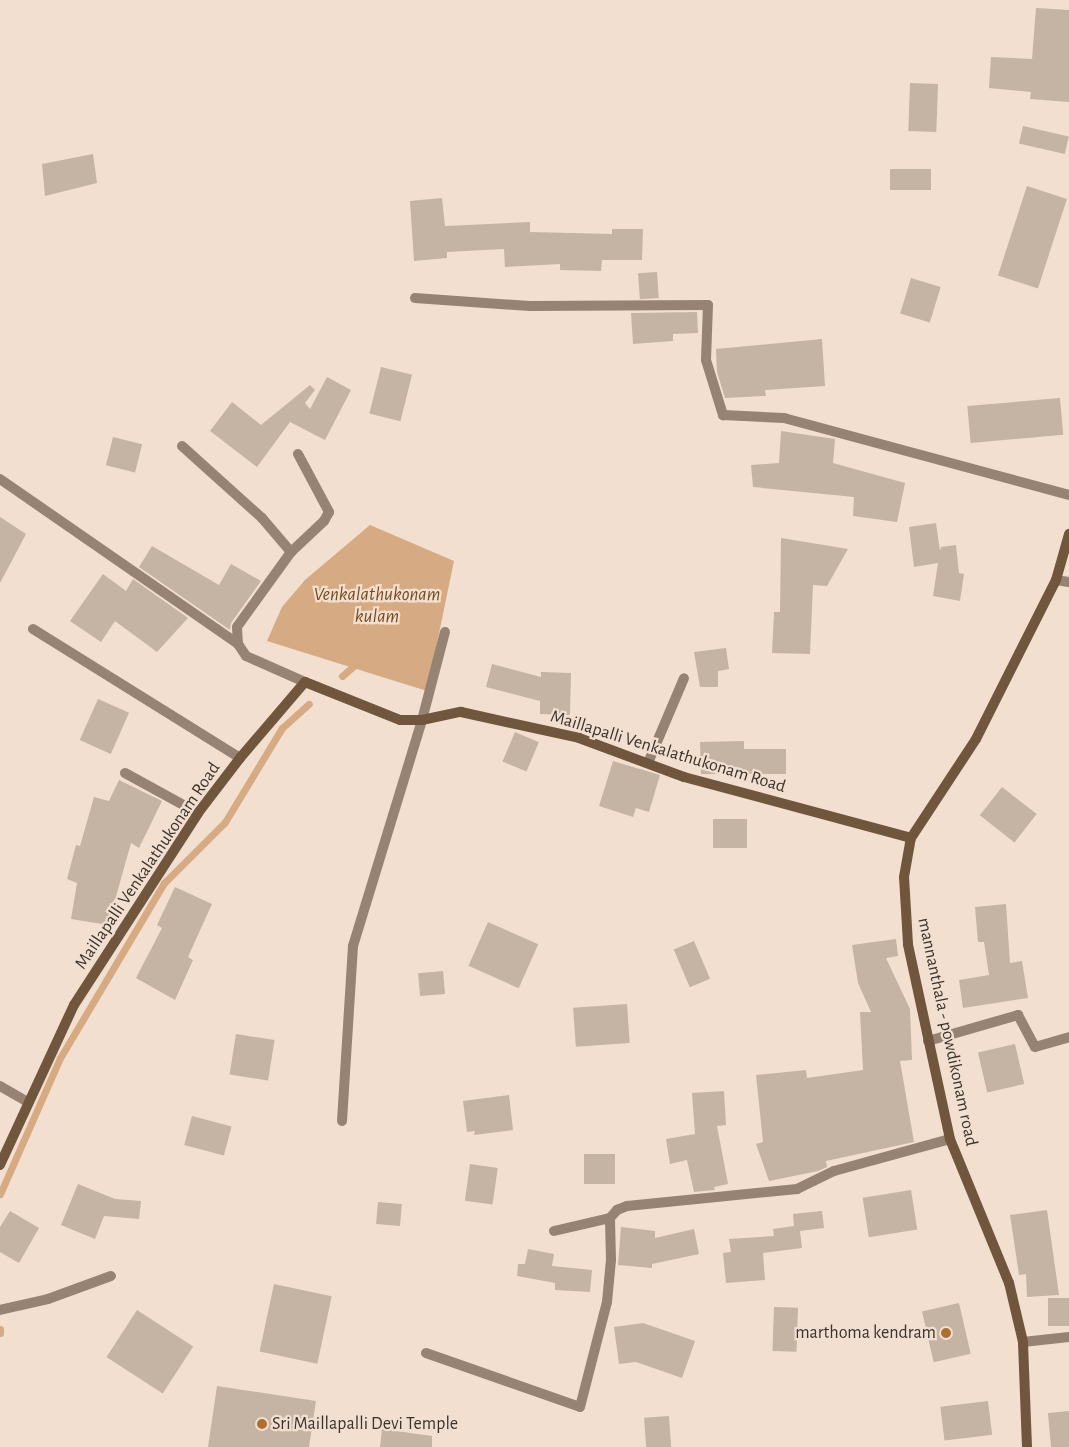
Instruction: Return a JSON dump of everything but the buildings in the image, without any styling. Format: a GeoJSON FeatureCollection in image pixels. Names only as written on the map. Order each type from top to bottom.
{"type":"FeatureCollection","features":[{"type":"Feature","properties":{"kind":"street"},"geometry":{"type":"LineString","coordinates":[[415,298],[530,306],[708,305],[706,360],[723,415],[784,418],[1069,495]]}},
{"type":"Feature","properties":{"kind":"street"},"geometry":{"type":"LineString","coordinates":[[182,446],[262,518],[291,552]]}},
{"type":"Feature","properties":{"kind":"street"},"geometry":{"type":"LineString","coordinates":[[238,644],[237,627],[291,552],[324,521],[329,512],[298,454]]}},
{"type":"Feature","properties":{"kind":"street"},"geometry":{"type":"LineString","coordinates":[[0,479],[238,644],[246,656],[305,682]]}},
{"type":"Feature","properties":{"kind":"street","name":"mannanthala - powdikonam road"},"geometry":{"type":"LineString","coordinates":[[1027,1447],[1023,1342],[1009,1283],[950,1139],[928,1041],[904,908],[904,877],[911,838],[976,739],[1056,580],[1069,534]]}},
{"type":"Feature","properties":{"kind":"street"},"geometry":{"type":"LineString","coordinates":[[1056,580],[1069,582]]}},
{"type":"Feature","properties":{"kind":"street"},"geometry":{"type":"LineString","coordinates":[[33,629],[240,758]]}},
{"type":"Feature","properties":{"kind":"street"},"geometry":{"type":"LineString","coordinates":[[342,1121],[353,946],[422,720],[445,632]]}},
{"type":"Feature","properties":{"kind":"street"},"geometry":{"type":"LineString","coordinates":[[648,763],[684,678]]}},
{"type":"Feature","properties":{"kind":"street","name":"Maillapalli Venkalathukonam Road"},"geometry":{"type":"LineString","coordinates":[[0,1165],[74,1005],[198,813],[240,758],[305,682],[400,720],[422,720],[461,712],[579,738],[684,777],[911,838]]}},
{"type":"Feature","properties":{"kind":"street"},"geometry":{"type":"LineString","coordinates":[[124,773],[198,813]]}},
{"type":"Feature","properties":{"kind":"street"},"geometry":{"type":"LineString","coordinates":[[928,1041],[1018,1015],[1035,1047],[1069,1037]]}},
{"type":"Feature","properties":{"kind":"street"},"geometry":{"type":"LineString","coordinates":[[0,1086],[28,1102]]}},
{"type":"Feature","properties":{"kind":"street"},"geometry":{"type":"LineString","coordinates":[[554,1231],[610,1218],[627,1206],[797,1189],[834,1172],[950,1139]]}},
{"type":"Feature","properties":{"kind":"street"},"geometry":{"type":"LineString","coordinates":[[426,1353],[580,1407],[607,1302],[611,1260],[610,1218]]}},
{"type":"Feature","properties":{"kind":"street"},"geometry":{"type":"LineString","coordinates":[[0,1310],[48,1299],[111,1276]]}},
{"type":"Feature","properties":{"kind":"street"},"geometry":{"type":"LineString","coordinates":[[1023,1342],[1069,1337]]}},
{"type":"Feature","properties":{"kind":"water","name":"Venkalathukonam kulam"},"geometry":{"type":"Polygon","coordinates":[[[370,525],[454,561],[427,691],[267,641],[282,607],[305,580],[370,525]]]}},
{"type":"Feature","properties":{"kind":"waterway"},"geometry":{"type":"LineString","coordinates":[[342,676],[357,663]]}},
{"type":"Feature","properties":{"kind":"waterway"},"geometry":{"type":"LineString","coordinates":[[0,1194],[60,1058],[164,883],[225,822],[282,728],[309,704]]}},
{"type":"Feature","properties":{"kind":"place","name":"marthoma kendram"},"geometry":{"type":"Point","coordinates":[946,1333]}},
{"type":"Feature","properties":{"kind":"place","name":"Sri Maillapalli Devi Temple"},"geometry":{"type":"Point","coordinates":[262,1424]}}]}
